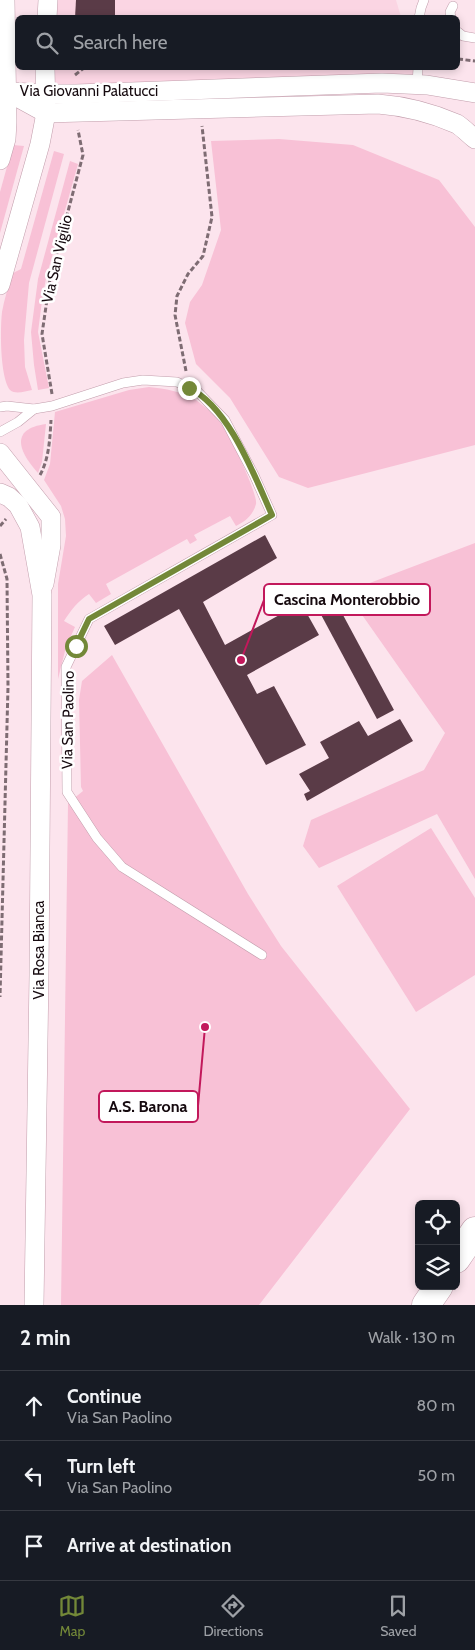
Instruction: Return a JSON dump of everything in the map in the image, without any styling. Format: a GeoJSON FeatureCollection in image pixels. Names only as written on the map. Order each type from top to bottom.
{"type":"FeatureCollection","features":[{"type":"Feature","properties":{"kind":"highway"},"geometry":{"type":"LineString","coordinates":[[460,1253],[475,1231]]}},
{"type":"Feature","properties":{"kind":"highway"},"geometry":{"type":"LineString","coordinates":[[426,1305],[435,1290]]}},
{"type":"Feature","properties":{"kind":"street"},"geometry":{"type":"LineString","coordinates":[[0,160],[6,139],[3,90],[5,0]]}},
{"type":"Feature","properties":{"kind":"street"},"geometry":{"type":"LineString","coordinates":[[47,15],[48,0]]}},
{"type":"Feature","properties":{"kind":"street"},"geometry":{"type":"LineString","coordinates":[[0,286],[40,144],[46,113],[45,70]]}},
{"type":"Feature","properties":{"kind":"street","name":"Via Giovanni Palatucci"},"geometry":{"type":"LineString","coordinates":[[3,90],[45,94],[372,84],[417,76],[475,94]]}},
{"type":"Feature","properties":{"kind":"street","name":"Via Giovanni Palatucci"},"geometry":{"type":"LineString","coordinates":[[3,90],[46,113],[378,104],[402,106],[458,125],[475,139]]}},
{"type":"Feature","properties":{"kind":"street","name":"Via Rosa Bianca"},"geometry":{"type":"LineString","coordinates":[[0,453],[51,517],[51,545],[42,595],[34,1305]]}},
{"type":"Feature","properties":{"kind":"street","name":"Via Rosa Bianca"},"geometry":{"type":"LineString","coordinates":[[0,494],[9,497],[18,505],[30,527],[42,595]]}},
{"type":"Feature","properties":{"kind":"lane"},"geometry":{"type":"LineString","coordinates":[[420,15],[424,0]]}},
{"type":"Feature","properties":{"kind":"lane"},"geometry":{"type":"LineString","coordinates":[[450,15],[453,6]]}},
{"type":"Feature","properties":{"kind":"lane"},"geometry":{"type":"LineString","coordinates":[[460,34],[475,38]]}},
{"type":"Feature","properties":{"kind":"lane","name":"Via San Paolino"},"geometry":{"type":"LineString","coordinates":[[0,407],[34,408],[52,406],[123,383],[143,380],[177,382],[198,392],[225,420],[254,475],[272,515],[89,619],[66,667],[67,792],[97,838],[122,867],[262,955]]}},
{"type":"Feature","properties":{"kind":"lane","name":"Via San Paolino"},"geometry":{"type":"LineString","coordinates":[[0,432],[18,422],[34,408]]}},
{"type":"Feature","properties":{"kind":"path"},"geometry":{"type":"LineString","coordinates":[[460,59],[475,61]]}},
{"type":"Feature","properties":{"kind":"path"},"geometry":{"type":"LineString","coordinates":[[75,76],[82,70]]}},
{"type":"Feature","properties":{"kind":"path"},"geometry":{"type":"LineString","coordinates":[[189,388],[175,315],[177,296],[188,274],[203,256],[212,217],[201,123]]}},
{"type":"Feature","properties":{"kind":"path","name":"Via San Vigilio"},"geometry":{"type":"LineString","coordinates":[[52,388],[42,334],[50,279],[83,155],[78,130]]}},
{"type":"Feature","properties":{"kind":"path"},"geometry":{"type":"LineString","coordinates":[[38,478],[43,470],[50,442],[52,414]]}},
{"type":"Feature","properties":{"kind":"path"},"geometry":{"type":"LineString","coordinates":[[0,554],[7,579],[8,687],[0,997]]}},
{"type":"Feature","properties":{"kind":"shaded area"},"geometry":{"type":"Polygon","coordinates":[[[48,0],[396,0],[400,15],[47,15],[48,0]]]}},
{"type":"Feature","properties":{"kind":"shaded area"},"geometry":{"type":"Polygon","coordinates":[[[45,70],[414,70],[417,84],[45,94],[45,70]]]}},
{"type":"Feature","properties":{"kind":"shaded area"},"geometry":{"type":"Polygon","coordinates":[[[279,139],[353,145],[439,180],[475,227],[475,445],[308,488],[279,477],[230,398],[196,364],[185,323],[190,302],[202,285],[221,230],[211,141],[279,139]]]}},
{"type":"Feature","properties":{"kind":"shaded area"},"geometry":{"type":"Polygon","coordinates":[[[13,145],[24,146],[0,233],[0,192],[13,145]]]}},
{"type":"Feature","properties":{"kind":"shaded area"},"geometry":{"type":"Polygon","coordinates":[[[54,151],[64,154],[29,283],[24,340],[25,367],[32,390],[15,392],[10,390],[4,375],[1,341],[2,312],[11,274],[21,269],[54,151]]]}},
{"type":"Feature","properties":{"kind":"shaded area"},"geometry":{"type":"Polygon","coordinates":[[[70,161],[78,164],[46,278],[38,332],[49,388],[38,390],[31,332],[38,279],[70,161]]]}},
{"type":"Feature","properties":{"kind":"shaded area"},"geometry":{"type":"Polygon","coordinates":[[[149,387],[185,394],[196,400],[217,418],[242,462],[256,504],[249,517],[236,526],[230,516],[194,535],[197,540],[190,544],[187,539],[106,584],[111,594],[96,603],[89,594],[81,600],[64,621],[75,627],[66,647],[58,679],[58,584],[66,536],[65,519],[61,506],[44,480],[50,464],[55,412],[129,390],[149,387]]]}},
{"type":"Feature","properties":{"kind":"shaded area"},"geometry":{"type":"Polygon","coordinates":[[[46,424],[42,462],[38,473],[22,450],[21,442],[22,436],[26,431],[46,424]]]}},
{"type":"Feature","properties":{"kind":"shaded area"},"geometry":{"type":"Polygon","coordinates":[[[475,543],[475,879],[437,814],[319,868],[303,846],[311,820],[424,770],[445,733],[346,592],[475,543]]]}},
{"type":"Feature","properties":{"kind":"shaded area"},"geometry":{"type":"Polygon","coordinates":[[[112,655],[248,894],[281,946],[410,1109],[259,1305],[61,1305],[68,803],[83,791],[81,787],[79,700],[82,681],[112,655]]]}},
{"type":"Feature","properties":{"kind":"shaded area"},"geometry":{"type":"Polygon","coordinates":[[[431,828],[475,898],[475,975],[416,1012],[337,886],[431,828]]]}},
{"type":"Feature","properties":{"kind":"building"},"geometry":{"type":"Polygon","coordinates":[[[76,0],[115,0],[115,15],[75,15],[76,0]]]}},
{"type":"Feature","properties":{"kind":"building"},"geometry":{"type":"Polygon","coordinates":[[[265,535],[277,558],[203,602],[225,645],[301,603],[319,635],[247,675],[257,694],[274,686],[306,745],[266,765],[179,609],[115,645],[104,626],[265,535]]]}},
{"type":"Feature","properties":{"kind":"building"},"geometry":{"type":"Polygon","coordinates":[[[328,587],[394,710],[377,719],[311,596],[328,587]]]}},
{"type":"Feature","properties":{"kind":"building"},"geometry":{"type":"Polygon","coordinates":[[[400,719],[413,741],[307,801],[304,794],[310,791],[299,774],[329,758],[320,742],[359,721],[368,736],[400,719]]]}},
{"type":"Feature","properties":{"kind":"place","name":"Cascina Monterobbio"},"geometry":{"type":"Point","coordinates":[241,660]}},
{"type":"Feature","properties":{"kind":"place","name":"A.S. Barona"},"geometry":{"type":"Point","coordinates":[205,1027]}},
{"type":"Feature","properties":{"kind":"route"},"geometry":{"type":"LineString","coordinates":[[76,646],[89,619],[272,515],[254,475],[225,420],[198,392],[189,388]]}}]}
